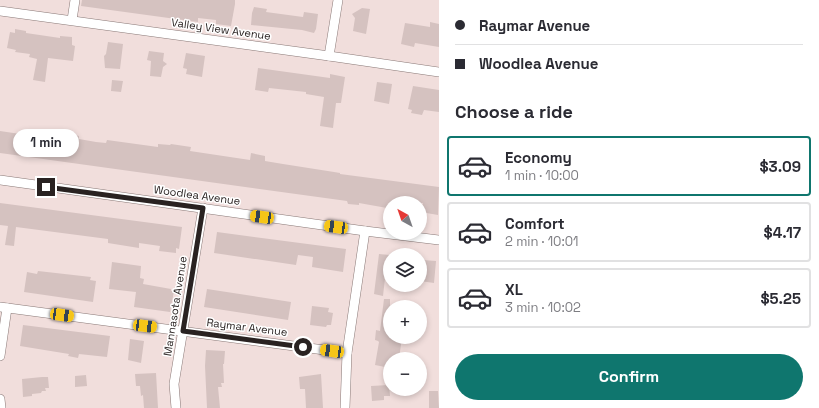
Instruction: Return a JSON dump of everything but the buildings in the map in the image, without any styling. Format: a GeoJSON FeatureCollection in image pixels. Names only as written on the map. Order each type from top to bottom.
{"type":"FeatureCollection","features":[{"type":"Feature","properties":{"kind":"street"},"geometry":{"type":"LineString","coordinates":[[72,20],[75,0]]}},
{"type":"Feature","properties":{"kind":"street"},"geometry":{"type":"LineString","coordinates":[[329,56],[338,0]]}},
{"type":"Feature","properties":{"kind":"street","name":"Valley View Avenue"},"geometry":{"type":"LineString","coordinates":[[0,11],[439,72]]}},
{"type":"Feature","properties":{"kind":"street","name":"Woodlea Avenue"},"geometry":{"type":"LineString","coordinates":[[0,180],[439,240]]}},
{"type":"Feature","properties":{"kind":"street","name":"Mannasota Avenue"},"geometry":{"type":"LineString","coordinates":[[176,408],[174,384],[203,208]]}},
{"type":"Feature","properties":{"kind":"street"},"geometry":{"type":"LineString","coordinates":[[345,408],[347,352],[365,231]]}},
{"type":"Feature","properties":{"kind":"street"},"geometry":{"type":"LineString","coordinates":[[0,356],[3,308]]}},
{"type":"Feature","properties":{"kind":"street","name":"Raymar Avenue"},"geometry":{"type":"LineString","coordinates":[[3,308],[347,352]]}},
{"type":"Feature","properties":{"kind":"street"},"geometry":{"type":"LineString","coordinates":[[0,399],[1,408]]}},
{"type":"Feature","properties":{"kind":"route"},"geometry":{"type":"LineString","coordinates":[[46,187],[203,208],[183,331],[303,347]]}}]}
